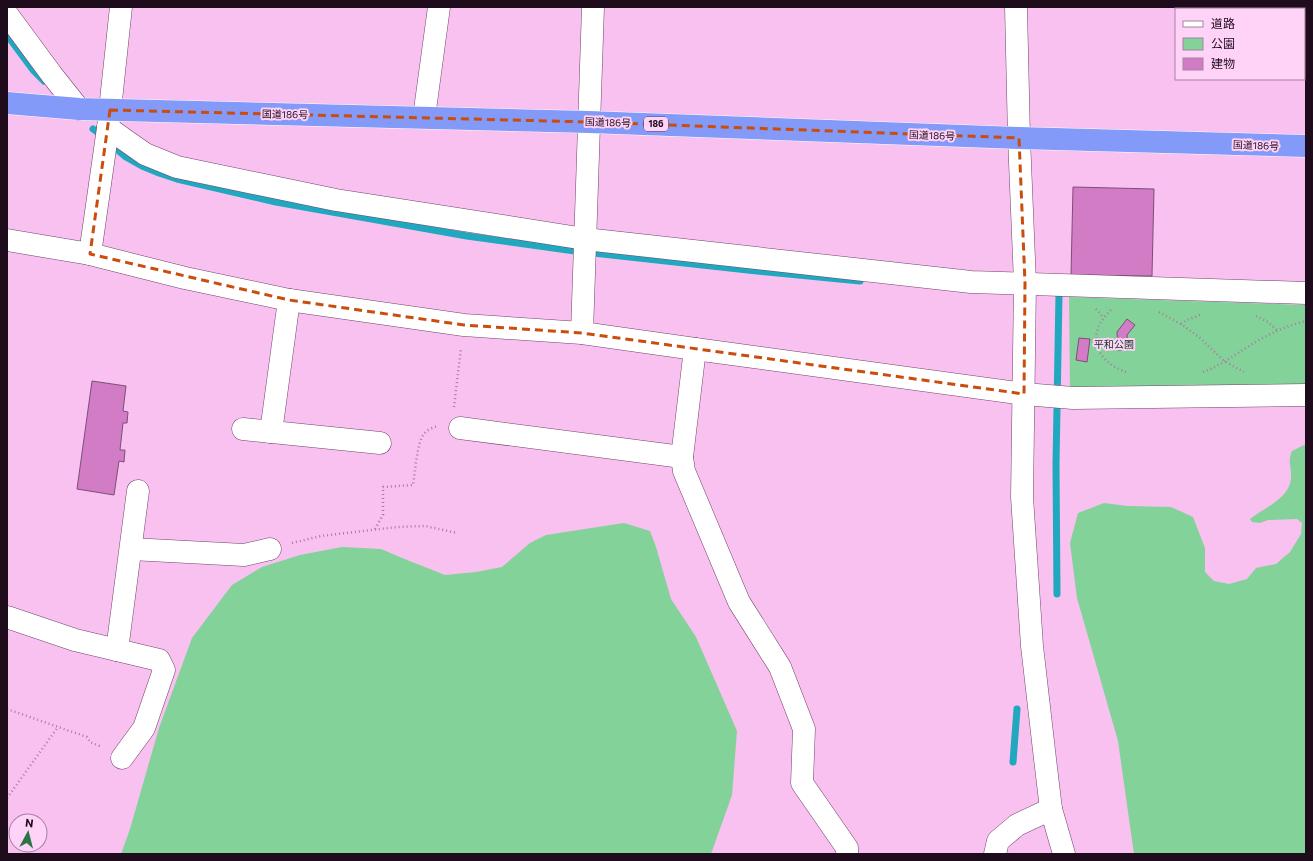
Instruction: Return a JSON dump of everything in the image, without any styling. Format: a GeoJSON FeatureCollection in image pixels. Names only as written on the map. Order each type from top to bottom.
{"type":"FeatureCollection","features":[{"type":"Feature","properties":{"kind":"highway","name":"国道186号"},"geometry":{"type":"LineString","coordinates":[[7,103],[79,109],[109,119],[424,117],[1019,138],[1306,146]]}},
{"type":"Feature","properties":{"kind":"street"},"geometry":{"type":"LineString","coordinates":[[90,254],[109,119],[121,7]]}},
{"type":"Feature","properties":{"kind":"street"},"geometry":{"type":"LineString","coordinates":[[424,117],[439,7]]}},
{"type":"Feature","properties":{"kind":"street"},"geometry":{"type":"LineString","coordinates":[[582,333],[593,7]]}},
{"type":"Feature","properties":{"kind":"street"},"geometry":{"type":"LineString","coordinates":[[1016,7],[1019,138],[1025,283],[1022,498],[1032,646],[1051,809],[1064,854]]}},
{"type":"Feature","properties":{"kind":"street"},"geometry":{"type":"LineString","coordinates":[[7,14],[79,109]]}},
{"type":"Feature","properties":{"kind":"street"},"geometry":{"type":"LineString","coordinates":[[109,119],[145,154],[177,167],[336,200],[585,239],[971,282],[1306,293]]}},
{"type":"Feature","properties":{"kind":"street"},"geometry":{"type":"LineString","coordinates":[[7,240],[90,254],[185,278],[289,300],[464,325],[582,333],[1024,394],[1073,398],[1306,395]]}},
{"type":"Feature","properties":{"kind":"street"},"geometry":{"type":"LineString","coordinates":[[271,432],[289,300]]}},
{"type":"Feature","properties":{"kind":"street"},"geometry":{"type":"LineString","coordinates":[[695,349],[682,456],[686,478],[739,602],[780,667],[804,729],[802,783],[848,848],[848,854]]}},
{"type":"Feature","properties":{"kind":"street"},"geometry":{"type":"LineString","coordinates":[[451,420],[682,456]]}},
{"type":"Feature","properties":{"kind":"street"},"geometry":{"type":"LineString","coordinates":[[243,429],[380,443]]}},
{"type":"Feature","properties":{"kind":"street"},"geometry":{"type":"LineString","coordinates":[[117,650],[138,491]]}},
{"type":"Feature","properties":{"kind":"street"},"geometry":{"type":"LineString","coordinates":[[131,549],[244,554],[270,549]]}},
{"type":"Feature","properties":{"kind":"street"},"geometry":{"type":"LineString","coordinates":[[7,617],[75,640],[159,660],[164,670],[144,728],[122,758]]}},
{"type":"Feature","properties":{"kind":"street"},"geometry":{"type":"LineString","coordinates":[[995,854],[998,841],[1017,825],[1051,809]]}},
{"type":"Feature","properties":{"kind":"path"},"geometry":{"type":"LineString","coordinates":[[1115,308],[1110,310],[1097,326],[1096,339],[1099,350],[1106,361],[1127,373],[1134,374]]}},
{"type":"Feature","properties":{"kind":"path"},"geometry":{"type":"LineString","coordinates":[[1153,309],[1181,324],[1199,337],[1224,361]]}},
{"type":"Feature","properties":{"kind":"path"},"geometry":{"type":"LineString","coordinates":[[1181,324],[1193,317],[1205,313]]}},
{"type":"Feature","properties":{"kind":"path"},"geometry":{"type":"LineString","coordinates":[[1255,315],[1268,322],[1278,331]]}},
{"type":"Feature","properties":{"kind":"path"},"geometry":{"type":"LineString","coordinates":[[1198,373],[1214,368],[1262,338],[1306,321]]}},
{"type":"Feature","properties":{"kind":"path"},"geometry":{"type":"LineString","coordinates":[[375,529],[383,515],[383,487],[414,485],[419,443],[423,434],[433,427],[451,420],[464,325]]}},
{"type":"Feature","properties":{"kind":"path"},"geometry":{"type":"LineString","coordinates":[[270,549],[320,536],[375,529],[425,526],[457,533]]}},
{"type":"Feature","properties":{"kind":"path"},"geometry":{"type":"LineString","coordinates":[[7,709],[87,737],[90,742],[122,758]]}},
{"type":"Feature","properties":{"kind":"path"},"geometry":{"type":"LineString","coordinates":[[7,798],[58,727]]}},
{"type":"Feature","properties":{"kind":"highlighted area"},"geometry":{"type":"Polygon","coordinates":[[[110,110],[589,122],[1019,138],[1025,283],[1024,394],[582,333],[464,325],[289,300],[90,254],[110,110]]]}},
{"type":"Feature","properties":{"kind":"green space","name":"平和公園"},"geometry":{"type":"Polygon","coordinates":[[[1069,297],[1306,305],[1306,387],[1070,389],[1069,297]]]}},
{"type":"Feature","properties":{"kind":"green space"},"geometry":{"type":"Polygon","coordinates":[[[1306,444],[1306,854],[1134,854],[1118,741],[1077,598],[1070,543],[1078,513],[1104,503],[1127,506],[1171,507],[1193,517],[1205,548],[1205,572],[1214,581],[1229,584],[1247,579],[1256,568],[1276,564],[1290,552],[1301,534],[1302,523],[1297,519],[1268,520],[1260,523],[1252,522],[1250,519],[1275,502],[1286,491],[1290,485],[1290,462],[1292,451],[1306,444]]]}},
{"type":"Feature","properties":{"kind":"green space"},"geometry":{"type":"Polygon","coordinates":[[[624,523],[650,531],[671,599],[696,637],[737,731],[732,795],[711,854],[121,854],[130,829],[159,728],[192,638],[232,585],[262,567],[300,555],[342,547],[381,549],[445,575],[476,572],[502,567],[530,543],[546,535],[624,523]]]}},
{"type":"Feature","properties":{"kind":"building"},"geometry":{"type":"Polygon","coordinates":[[[1073,187],[1154,189],[1152,276],[1071,275],[1073,187]]]}},
{"type":"Feature","properties":{"kind":"building"},"geometry":{"type":"Polygon","coordinates":[[[1127,319],[1135,325],[1127,335],[1128,350],[1118,350],[1117,332],[1127,319]]]}},
{"type":"Feature","properties":{"kind":"building"},"geometry":{"type":"Polygon","coordinates":[[[1079,338],[1090,339],[1087,362],[1076,360],[1079,338]]]}},
{"type":"Feature","properties":{"kind":"building"},"geometry":{"type":"Polygon","coordinates":[[[92,381],[126,386],[123,411],[128,412],[127,423],[123,423],[120,450],[125,450],[124,462],[119,461],[114,495],[77,489],[92,381]]]}},
{"type":"Feature","properties":{"kind":"waterway"},"geometry":{"type":"LineString","coordinates":[[7,35],[33,70],[44,81]]}},
{"type":"Feature","properties":{"kind":"waterway"},"geometry":{"type":"LineString","coordinates":[[93,129],[100,134]]}},
{"type":"Feature","properties":{"kind":"waterway"},"geometry":{"type":"LineString","coordinates":[[113,146],[126,157],[159,173],[177,179],[276,202],[467,236],[575,251],[860,281]]}},
{"type":"Feature","properties":{"kind":"waterway"},"geometry":{"type":"LineString","coordinates":[[1057,594],[1056,464],[1059,294]]}},
{"type":"Feature","properties":{"kind":"waterway"},"geometry":{"type":"LineString","coordinates":[[1013,762],[1017,709]]}}]}
